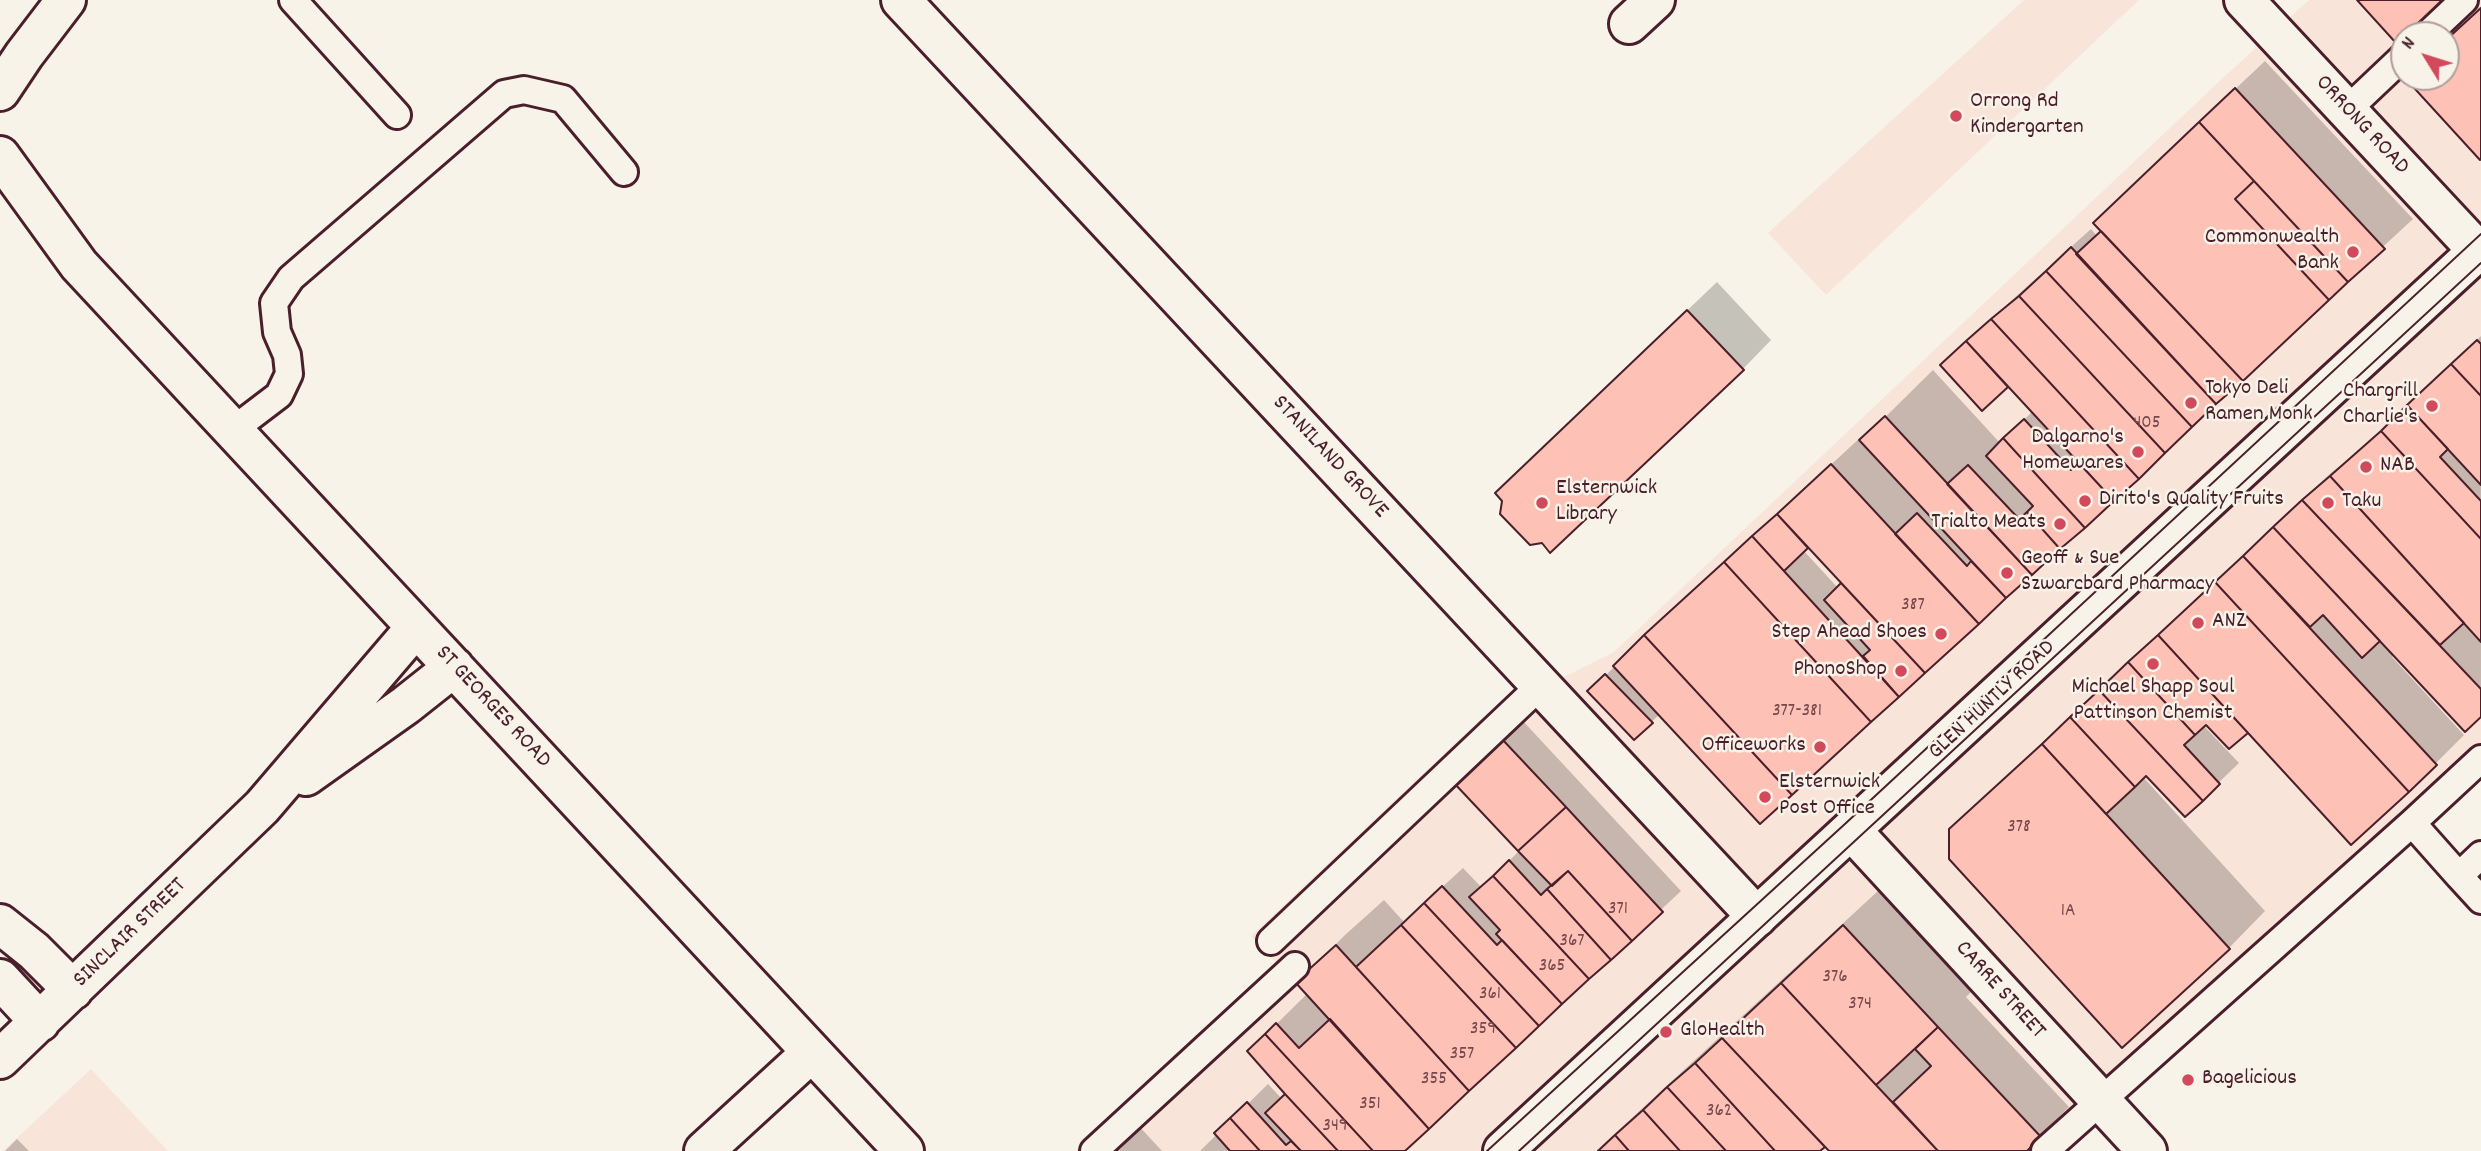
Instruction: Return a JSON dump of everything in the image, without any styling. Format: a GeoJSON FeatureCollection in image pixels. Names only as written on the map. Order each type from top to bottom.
{"type":"FeatureCollection","features":[{"type":"Feature","properties":{"kind":"street"},"geometry":{"type":"LineString","coordinates":[[0,38],[55,0]]}},
{"type":"Feature","properties":{"kind":"street"},"geometry":{"type":"LineString","coordinates":[[0,91],[66,0]]}},
{"type":"Feature","properties":{"kind":"street","name":"STANILAND GROVE"},"geometry":{"type":"LineString","coordinates":[[901,0],[1757,917]]}},
{"type":"Feature","properties":{"kind":"street","name":"ORRONG ROAD"},"geometry":{"type":"LineString","coordinates":[[2244,0],[2480,250]]}},
{"type":"Feature","properties":{"kind":"street","name":"ST GEORGES ROAD"},"geometry":{"type":"LineString","coordinates":[[0,156],[79,265],[904,1151]]}},
{"type":"Feature","properties":{"kind":"street","name":"ST GEORGES ROAD"},"geometry":{"type":"LineString","coordinates":[[0,202],[79,265]]}},
{"type":"Feature","properties":{"kind":"street","name":"GLEN HUNTLY ROAD"},"geometry":{"type":"LineString","coordinates":[[1503,1151],[2480,250]]}},
{"type":"Feature","properties":{"kind":"street","name":"SINCLAIR STREET"},"geometry":{"type":"LineString","coordinates":[[0,1059],[262,807],[416,626]]}},
{"type":"Feature","properties":{"kind":"street","name":"SINCLAIR STREET"},"geometry":{"type":"LineString","coordinates":[[262,807],[406,705],[454,667]]}},
{"type":"Feature","properties":{"kind":"street","name":"CARRE STREET"},"geometry":{"type":"LineString","coordinates":[[1852,831],[2147,1151]]}},
{"type":"Feature","properties":{"kind":"street"},"geometry":{"type":"LineString","coordinates":[[0,924],[34,951],[74,990]]}},
{"type":"Feature","properties":{"kind":"street"},"geometry":{"type":"LineString","coordinates":[[0,979],[40,1022]]}},
{"type":"Feature","properties":{"kind":"street"},"geometry":{"type":"LineString","coordinates":[[704,1151],[812,1052]]}},
{"type":"Feature","properties":{"kind":"lane"},"geometry":{"type":"LineString","coordinates":[[293,0],[397,115]]}},
{"type":"Feature","properties":{"kind":"lane"},"geometry":{"type":"LineString","coordinates":[[2442,21],[2464,0]]}},
{"type":"Feature","properties":{"kind":"lane"},"geometry":{"type":"LineString","coordinates":[[2347,110],[2390,69]]}},
{"type":"Feature","properties":{"kind":"lane"},"geometry":{"type":"LineString","coordinates":[[233,430],[279,395],[289,374],[287,355],[277,332],[274,303],[291,278],[504,94],[524,90],[563,99],[625,172]]}},
{"type":"Feature","properties":{"kind":"lane"},"geometry":{"type":"LineString","coordinates":[[1271,941],[1541,685]]}},
{"type":"Feature","properties":{"kind":"lane"},"geometry":{"type":"LineString","coordinates":[[2045,1151],[2481,759]]}},
{"type":"Feature","properties":{"kind":"lane"},"geometry":{"type":"LineString","coordinates":[[2412,823],[2481,900]]}},
{"type":"Feature","properties":{"kind":"lane"},"geometry":{"type":"LineString","coordinates":[[2459,876],[2481,855]]}},
{"type":"Feature","properties":{"kind":"lane"},"geometry":{"type":"LineString","coordinates":[[1094,1151],[1296,966]]}},
{"type":"Feature","properties":{"kind":"shaded area","name":"Orrong Rd Kindergarten"},"geometry":{"type":"Polygon","coordinates":[[[2024,0],[2139,0],[1826,295],[1768,233],[2024,0]]]}},
{"type":"Feature","properties":{"kind":"shaded area"},"geometry":{"type":"Polygon","coordinates":[[[2309,0],[2481,0],[2481,779],[2055,1151],[1076,1151],[1279,966],[1251,936],[1482,718],[1614,652],[2309,0]]]}},
{"type":"Feature","properties":{"kind":"shaded area"},"geometry":{"type":"Polygon","coordinates":[[[91,1069],[168,1151],[3,1151],[91,1069]]]}},
{"type":"Feature","properties":{"kind":"building"},"geometry":{"type":"Polygon","coordinates":[[[2357,0],[2446,0],[2422,21],[2390,21],[2390,36],[2357,0]]]}},
{"type":"Feature","properties":{"kind":"building"},"geometry":{"type":"Polygon","coordinates":[[[2481,8],[2480,160],[2417,91],[2460,91],[2460,27],[2481,8]]]}},
{"type":"Feature","properties":{"kind":"building"},"geometry":{"type":"Polygon","coordinates":[[[2235,88],[2385,249],[2348,282],[2199,122],[2235,88]]]}},
{"type":"Feature","properties":{"kind":"building"},"geometry":{"type":"Polygon","coordinates":[[[2199,122],[2254,181],[2235,199],[2329,300],[2243,381],[2093,223],[2199,122]]]}},
{"type":"Feature","properties":{"kind":"building"},"geometry":{"type":"Polygon","coordinates":[[[2254,181],[2348,282],[2329,300],[2235,199],[2254,181]]]}},
{"type":"Feature","properties":{"kind":"building"},"geometry":{"type":"Polygon","coordinates":[[[2101,231],[2243,381],[2216,404],[2076,254],[2101,231]]]}},
{"type":"Feature","properties":{"kind":"building"},"geometry":{"type":"Polygon","coordinates":[[[2071,247],[2216,404],[2192,427],[2046,271],[2071,247]]]}},
{"type":"Feature","properties":{"kind":"building"},"geometry":{"type":"Polygon","coordinates":[[[2046,271],[2192,427],[2165,453],[2019,296],[2046,271]]]}},
{"type":"Feature","properties":{"kind":"building"},"geometry":{"type":"Polygon","coordinates":[[[2019,296],[2165,453],[2139,479],[1991,319],[2019,296]]]}},
{"type":"Feature","properties":{"kind":"building"},"geometry":{"type":"Polygon","coordinates":[[[1687,310],[1744,370],[1550,553],[1542,543],[1530,545],[1500,514],[1502,501],[1495,493],[1687,310]]]}},
{"type":"Feature","properties":{"kind":"building"},"geometry":{"type":"Polygon","coordinates":[[[1991,319],[2139,479],[2114,501],[1966,341],[1991,319]]]}},
{"type":"Feature","properties":{"kind":"building"},"geometry":{"type":"Polygon","coordinates":[[[2477,340],[2481,344],[2481,396],[2451,364],[2477,340]]]}},
{"type":"Feature","properties":{"kind":"building"},"geometry":{"type":"Polygon","coordinates":[[[1966,341],[2008,387],[1982,411],[1940,365],[1966,341]]]}},
{"type":"Feature","properties":{"kind":"building"},"geometry":{"type":"Polygon","coordinates":[[[2451,364],[2481,396],[2481,485],[2407,405],[2451,364]]]}},
{"type":"Feature","properties":{"kind":"building"},"geometry":{"type":"Polygon","coordinates":[[[2407,405],[2448,449],[2440,457],[2481,501],[2481,539],[2381,431],[2407,405]]]}},
{"type":"Feature","properties":{"kind":"building"},"geometry":{"type":"Polygon","coordinates":[[[1885,416],[2032,575],[2006,598],[1859,440],[1885,416]]]}},
{"type":"Feature","properties":{"kind":"building"},"geometry":{"type":"Polygon","coordinates":[[[2024,419],[2071,470],[2079,463],[2114,501],[2085,528],[2003,438],[2024,419]]]}},
{"type":"Feature","properties":{"kind":"building"},"geometry":{"type":"Polygon","coordinates":[[[2381,431],[2481,539],[2481,642],[2330,476],[2381,431]]]}},
{"type":"Feature","properties":{"kind":"building"},"geometry":{"type":"Polygon","coordinates":[[[2003,438],[2085,528],[2060,549],[2027,512],[2033,506],[1986,456],[2003,438]]]}},
{"type":"Feature","properties":{"kind":"building"},"geometry":{"type":"Polygon","coordinates":[[[1831,464],[1979,624],[1925,673],[1777,514],[1831,464]]]}},
{"type":"Feature","properties":{"kind":"building"},"geometry":{"type":"Polygon","coordinates":[[[1968,465],[2019,519],[2027,512],[2060,549],[2032,575],[1947,484],[1968,465]]]}},
{"type":"Feature","properties":{"kind":"building"},"geometry":{"type":"Polygon","coordinates":[[[2330,476],[2464,623],[2440,645],[2302,500],[2330,476]]]}},
{"type":"Feature","properties":{"kind":"building"},"geometry":{"type":"Polygon","coordinates":[[[2302,500],[2481,689],[2481,717],[2465,732],[2273,527],[2302,500]]]}},
{"type":"Feature","properties":{"kind":"building"},"geometry":{"type":"Polygon","coordinates":[[[1917,513],[1967,566],[1971,561],[2006,598],[1979,624],[1895,534],[1917,513]]]}},
{"type":"Feature","properties":{"kind":"building"},"geometry":{"type":"Polygon","coordinates":[[[1777,514],[1808,548],[1784,571],[1752,536],[1777,514]]]}},
{"type":"Feature","properties":{"kind":"building"},"geometry":{"type":"Polygon","coordinates":[[[2273,527],[2380,641],[2362,658],[2323,615],[2310,627],[2243,556],[2273,527]]]}},
{"type":"Feature","properties":{"kind":"building"},"geometry":{"type":"Polygon","coordinates":[[[1752,536],[1899,697],[1871,722],[1724,562],[1752,536]]]}},
{"type":"Feature","properties":{"kind":"building"},"geometry":{"type":"Polygon","coordinates":[[[2243,556],[2437,765],[2409,792],[2215,582],[2243,556]]]}},
{"type":"Feature","properties":{"kind":"building"},"geometry":{"type":"Polygon","coordinates":[[[1724,562],[1871,722],[1792,795],[1644,635],[1724,562]]]}},
{"type":"Feature","properties":{"kind":"building"},"geometry":{"type":"Polygon","coordinates":[[[2215,582],[2409,792],[2351,845],[2158,635],[2215,582]]]}},
{"type":"Feature","properties":{"kind":"building"},"geometry":{"type":"Polygon","coordinates":[[[1841,583],[1925,673],[1899,697],[1863,656],[1870,650],[1824,600],[1841,583]]]}},
{"type":"Feature","properties":{"kind":"building"},"geometry":{"type":"Polygon","coordinates":[[[1644,635],[1792,795],[1760,824],[1613,666],[1644,635]]]}},
{"type":"Feature","properties":{"kind":"building"},"geometry":{"type":"Polygon","coordinates":[[[2158,635],[2248,733],[2229,749],[2206,725],[2195,735],[2128,662],[2158,635]]]}},
{"type":"Feature","properties":{"kind":"building"},"geometry":{"type":"Polygon","coordinates":[[[2128,662],[2195,735],[2184,745],[2220,784],[2203,801],[2099,690],[2128,662]]]}},
{"type":"Feature","properties":{"kind":"building"},"geometry":{"type":"Polygon","coordinates":[[[1605,674],[1653,723],[1634,740],[1587,691],[1605,674]]]}},
{"type":"Feature","properties":{"kind":"building"},"geometry":{"type":"Polygon","coordinates":[[[2099,690],[2203,801],[2185,817],[2146,776],[2135,787],[2070,717],[2099,690]]]}},
{"type":"Feature","properties":{"kind":"building"},"geometry":{"type":"Polygon","coordinates":[[[2070,717],[2135,787],[2106,814],[2042,744],[2070,717]]]}},
{"type":"Feature","properties":{"kind":"building"},"geometry":{"type":"Polygon","coordinates":[[[1501,738],[1566,807],[1518,851],[1454,783],[1501,738]]]}},
{"type":"Feature","properties":{"kind":"building"},"geometry":{"type":"Polygon","coordinates":[[[2042,744],[2230,949],[2122,1048],[1949,859],[1949,829],[2042,744]]]}},
{"type":"Feature","properties":{"kind":"building"},"geometry":{"type":"Polygon","coordinates":[[[1566,807],[1663,912],[1632,941],[1568,871],[1552,886],[1518,851],[1566,807]]]}},
{"type":"Feature","properties":{"kind":"building"},"geometry":{"type":"Polygon","coordinates":[[[1509,860],[1541,895],[1547,889],[1611,960],[1589,979],[1493,876],[1509,860]]]}},
{"type":"Feature","properties":{"kind":"building"},"geometry":{"type":"Polygon","coordinates":[[[1568,871],[1632,941],[1611,960],[1547,889],[1568,871]]]}},
{"type":"Feature","properties":{"kind":"building"},"geometry":{"type":"Polygon","coordinates":[[[1493,876],[1589,979],[1562,1004],[1496,934],[1500,930],[1469,897],[1493,876]]]}},
{"type":"Feature","properties":{"kind":"building"},"geometry":{"type":"Polygon","coordinates":[[[1442,886],[1497,945],[1502,940],[1562,1004],[1539,1026],[1424,903],[1442,886]]]}},
{"type":"Feature","properties":{"kind":"building"},"geometry":{"type":"Polygon","coordinates":[[[1424,903],[1539,1026],[1516,1048],[1401,925],[1424,903]]]}},
{"type":"Feature","properties":{"kind":"building"},"geometry":{"type":"Polygon","coordinates":[[[1401,925],[1516,1048],[1469,1091],[1356,967],[1401,925]]]}},
{"type":"Feature","properties":{"kind":"building"},"geometry":{"type":"Polygon","coordinates":[[[1843,925],[1938,1027],[1876,1085],[1781,983],[1843,925]]]}},
{"type":"Feature","properties":{"kind":"building"},"geometry":{"type":"Polygon","coordinates":[[[1336,945],[1469,1091],[1429,1129],[1295,982],[1336,945]]]}},
{"type":"Feature","properties":{"kind":"building"},"geometry":{"type":"Polygon","coordinates":[[[1781,983],[1938,1151],[1829,1151],[1722,1038],[1781,983]]]}},
{"type":"Feature","properties":{"kind":"building"},"geometry":{"type":"Polygon","coordinates":[[[1330,1019],[1429,1129],[1405,1151],[1373,1151],[1265,1034],[1276,1023],[1299,1048],[1330,1019]]]}},
{"type":"Feature","properties":{"kind":"building"},"geometry":{"type":"Polygon","coordinates":[[[1938,1027],[2041,1137],[2027,1151],[1938,1151],[1893,1102],[1931,1066],[1915,1049],[1938,1027]]]}},
{"type":"Feature","properties":{"kind":"building"},"geometry":{"type":"Polygon","coordinates":[[[1265,1034],[1373,1151],[1338,1151],[1285,1094],[1247,1051],[1265,1034]]]}},
{"type":"Feature","properties":{"kind":"building"},"geometry":{"type":"Polygon","coordinates":[[[1722,1038],[1825,1147],[1820,1151],[1775,1151],[1695,1063],[1722,1038]]]}},
{"type":"Feature","properties":{"kind":"building"},"geometry":{"type":"Polygon","coordinates":[[[1695,1063],[1775,1151],[1726,1151],[1667,1087],[1695,1063]]]}},
{"type":"Feature","properties":{"kind":"building"},"geometry":{"type":"Polygon","coordinates":[[[1667,1087],[1726,1151],[1680,1151],[1643,1110],[1667,1087]]]}},
{"type":"Feature","properties":{"kind":"building"},"geometry":{"type":"Polygon","coordinates":[[[1285,1094],[1338,1151],[1301,1151],[1265,1113],[1285,1094]]]}},
{"type":"Feature","properties":{"kind":"building"},"geometry":{"type":"Polygon","coordinates":[[[1247,1102],[1286,1145],[1291,1141],[1301,1151],[1260,1151],[1230,1118],[1247,1102]]]}},
{"type":"Feature","properties":{"kind":"building"},"geometry":{"type":"Polygon","coordinates":[[[1643,1110],[1680,1151],[1629,1151],[1615,1135],[1643,1110]]]}},
{"type":"Feature","properties":{"kind":"building"},"geometry":{"type":"Polygon","coordinates":[[[1230,1118],[1260,1151],[1230,1151],[1214,1133],[1230,1118]]]}},
{"type":"Feature","properties":{"kind":"building"},"geometry":{"type":"Polygon","coordinates":[[[1615,1135],[1629,1151],[1598,1151],[1615,1135]]]}},
{"type":"Feature","properties":{"kind":"tram line"},"geometry":{"type":"LineString","coordinates":[[1487,1151],[1846,823],[2481,234]]}},
{"type":"Feature","properties":{"kind":"tram line"},"geometry":{"type":"LineString","coordinates":[[1519,1151],[2481,263]]}},
{"type":"Feature","properties":{"kind":"place","name":"Orrong Rd Kindergarten"},"geometry":{"type":"Point","coordinates":[1956,116]}},
{"type":"Feature","properties":{"kind":"place","name":"Commonwealth Bank"},"geometry":{"type":"Point","coordinates":[2353,252]}},
{"type":"Feature","properties":{"kind":"place","name":"Tokyo Deli Ramen Monk"},"geometry":{"type":"Point","coordinates":[2191,403]}},
{"type":"Feature","properties":{"kind":"place","name":"Chargrill Charlie's"},"geometry":{"type":"Point","coordinates":[2432,406]}},
{"type":"Feature","properties":{"kind":"place","name":"Dalgarno's Homewares"},"geometry":{"type":"Point","coordinates":[2138,452]}},
{"type":"Feature","properties":{"kind":"place","name":"NAB"},"geometry":{"type":"Point","coordinates":[2366,467]}},
{"type":"Feature","properties":{"kind":"place","name":"Dirito's Quality Fruits"},"geometry":{"type":"Point","coordinates":[2085,501]}},
{"type":"Feature","properties":{"kind":"place","name":"Elsternwick Library"},"geometry":{"type":"Point","coordinates":[1542,503]}},
{"type":"Feature","properties":{"kind":"place","name":"Taku"},"geometry":{"type":"Point","coordinates":[2328,503]}},
{"type":"Feature","properties":{"kind":"place","name":"Trialto Meats"},"geometry":{"type":"Point","coordinates":[2060,524]}},
{"type":"Feature","properties":{"kind":"place","name":"Geoff & Sue Szwarcbard Pharmacy"},"geometry":{"type":"Point","coordinates":[2007,573]}},
{"type":"Feature","properties":{"kind":"place","name":"ANZ"},"geometry":{"type":"Point","coordinates":[2198,623]}},
{"type":"Feature","properties":{"kind":"place","name":"Step Ahead Shoes"},"geometry":{"type":"Point","coordinates":[1941,634]}},
{"type":"Feature","properties":{"kind":"place","name":"Michael Shapp Soul Pattinson Chemist"},"geometry":{"type":"Point","coordinates":[2153,664]}},
{"type":"Feature","properties":{"kind":"place","name":"PhonoShop"},"geometry":{"type":"Point","coordinates":[1901,671]}},
{"type":"Feature","properties":{"kind":"place","name":"Officeworks"},"geometry":{"type":"Point","coordinates":[1820,747]}},
{"type":"Feature","properties":{"kind":"place","name":"Elsternwick Post Office"},"geometry":{"type":"Point","coordinates":[1765,797]}},
{"type":"Feature","properties":{"kind":"place","name":"GloHealth"},"geometry":{"type":"Point","coordinates":[1666,1032]}},
{"type":"Feature","properties":{"kind":"place","name":"Bagelicious"},"geometry":{"type":"Point","coordinates":[2188,1080]}}]}
